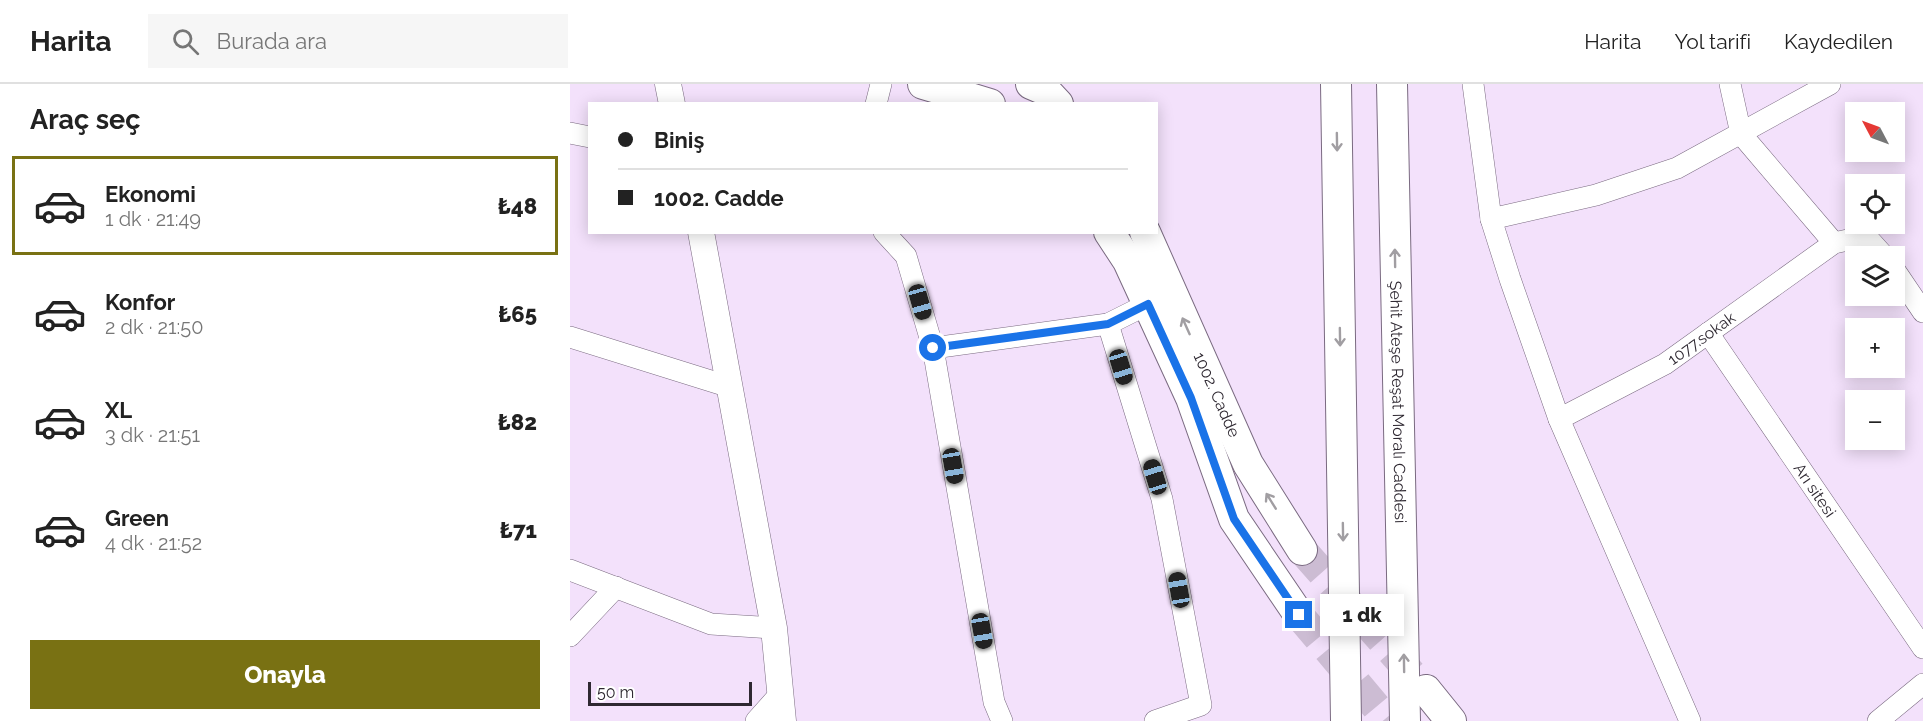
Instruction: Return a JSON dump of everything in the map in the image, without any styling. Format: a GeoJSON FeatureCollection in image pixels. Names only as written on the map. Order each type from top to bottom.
{"type":"FeatureCollection","features":[{"type":"Feature","properties":{"kind":"main road"},"geometry":{"type":"LineString","coordinates":[[923,84],[983,102]]}},
{"type":"Feature","properties":{"kind":"main road"},"geometry":{"type":"LineString","coordinates":[[1031,84],[1045,90],[1057,102]]}},
{"type":"Feature","properties":{"kind":"main road"},"geometry":{"type":"LineString","coordinates":[[1336,84],[1346,721]]}},
{"type":"Feature","properties":{"kind":"main road","name":"Şehit Ateşe Reşat Moralı Caddesi"},"geometry":{"type":"LineString","coordinates":[[1392,84],[1405,721]]}},
{"type":"Feature","properties":{"kind":"main road","name":"1002. Cadde"},"geometry":{"type":"LineString","coordinates":[[1110,234],[1128,261],[1160,298],[1248,464],[1302,550]]}},
{"type":"Feature","properties":{"kind":"main road","name":"1002. Cadde"},"geometry":{"type":"LineString","coordinates":[[1145,234],[1160,298],[1191,398],[1234,519],[1299,615]]}},
{"type":"Feature","properties":{"kind":"main road"},"geometry":{"type":"LineString","coordinates":[[1426,690],[1450,721]]}},
{"type":"Feature","properties":{"kind":"street"},"geometry":{"type":"LineString","coordinates":[[668,84],[672,102]]}},
{"type":"Feature","properties":{"kind":"street"},"geometry":{"type":"LineString","coordinates":[[876,102],[881,84]]}},
{"type":"Feature","properties":{"kind":"street"},"geometry":{"type":"LineString","coordinates":[[1473,84],[1491,219],[1560,419],[1690,721]]}},
{"type":"Feature","properties":{"kind":"street"},"geometry":{"type":"LineString","coordinates":[[1730,84],[1741,134],[1834,243],[1866,236],[1875,246]]}},
{"type":"Feature","properties":{"kind":"street"},"geometry":{"type":"LineString","coordinates":[[1491,219],[1596,195],[1677,168],[1830,84]]}},
{"type":"Feature","properties":{"kind":"street"},"geometry":{"type":"LineString","coordinates":[[570,133],[588,137]]}},
{"type":"Feature","properties":{"kind":"street"},"geometry":{"type":"LineString","coordinates":[[701,234],[774,628],[783,721]]}},
{"type":"Feature","properties":{"kind":"street"},"geometry":{"type":"LineString","coordinates":[[886,234],[906,256],[933,348],[994,702],[1002,721]]}},
{"type":"Feature","properties":{"kind":"street","name":"1077.sokak"},"geometry":{"type":"LineString","coordinates":[[1560,419],[1665,364],[1834,243]]}},
{"type":"Feature","properties":{"kind":"street"},"geometry":{"type":"LineString","coordinates":[[1905,285],[1923,312]]}},
{"type":"Feature","properties":{"kind":"street"},"geometry":{"type":"LineString","coordinates":[[933,348],[1108,324],[1160,298]]}},
{"type":"Feature","properties":{"kind":"street"},"geometry":{"type":"LineString","coordinates":[[1108,324],[1162,499],[1201,705],[1155,721]]}},
{"type":"Feature","properties":{"kind":"street","name":"Arı sitesi"},"geometry":{"type":"LineString","coordinates":[[1708,333],[1923,648]]}},
{"type":"Feature","properties":{"kind":"street"},"geometry":{"type":"LineString","coordinates":[[570,336],[730,387]]}},
{"type":"Feature","properties":{"kind":"street"},"geometry":{"type":"LineString","coordinates":[[570,570],[711,624],[774,628]]}},
{"type":"Feature","properties":{"kind":"street"},"geometry":{"type":"LineString","coordinates":[[570,636],[616,587]]}},
{"type":"Feature","properties":{"kind":"street"},"geometry":{"type":"LineString","coordinates":[[1878,721],[1923,684]]}},
{"type":"Feature","properties":{"kind":"street"},"geometry":{"type":"LineString","coordinates":[[756,721],[780,694]]}},
{"type":"Feature","properties":{"kind":"tunnel"},"geometry":{"type":"LineString","coordinates":[[1302,550],[1416,679]]}},
{"type":"Feature","properties":{"kind":"tunnel"},"geometry":{"type":"LineString","coordinates":[[1299,615],[1388,721]]}},
{"type":"Feature","properties":{"kind":"route"},"geometry":{"type":"LineString","coordinates":[[933,348],[1108,324],[1148,304],[1191,398],[1234,519],[1299,615]]}}]}
